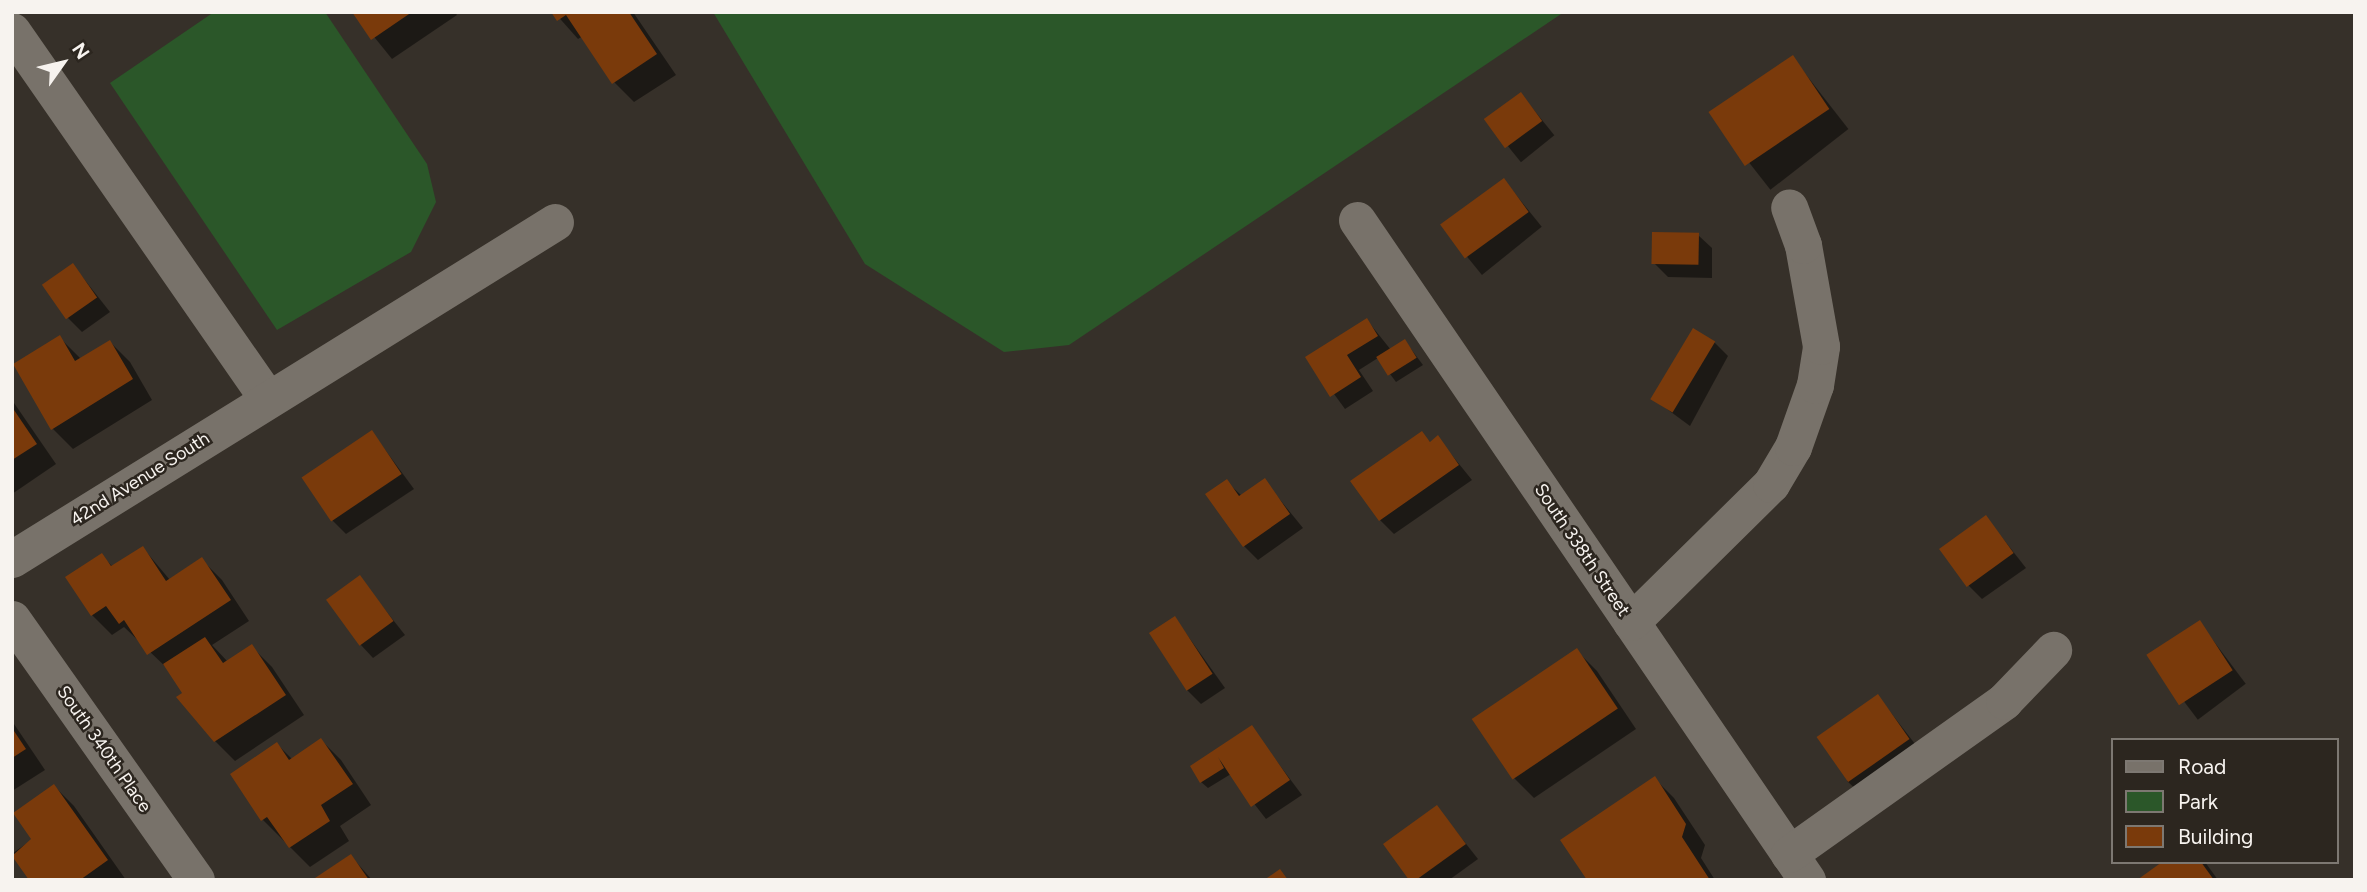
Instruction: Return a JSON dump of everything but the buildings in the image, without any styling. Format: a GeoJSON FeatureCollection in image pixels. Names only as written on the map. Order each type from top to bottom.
{"type":"FeatureCollection","features":[{"type":"Feature","properties":{"kind":"street"},"geometry":{"type":"LineString","coordinates":[[12,31],[268,399]]}},
{"type":"Feature","properties":{"kind":"street"},"geometry":{"type":"LineString","coordinates":[[1631,622],[1771,484],[1793,447],[1815,385],[1821,346],[1803,245],[1789,207]]}},
{"type":"Feature","properties":{"kind":"street","name":"South 338th Street"},"geometry":{"type":"LineString","coordinates":[[1357,220],[1798,867]]}},
{"type":"Feature","properties":{"kind":"street","name":"42nd Avenue South"},"geometry":{"type":"LineString","coordinates":[[12,559],[555,222]]}},
{"type":"Feature","properties":{"kind":"street","name":"South 340th Place"},"geometry":{"type":"LineString","coordinates":[[12,619],[196,880]]}},
{"type":"Feature","properties":{"kind":"street"},"geometry":{"type":"LineString","coordinates":[[1798,867],[2004,701],[2053,650]]}},
{"type":"Feature","properties":{"kind":"green space"},"geometry":{"type":"Polygon","coordinates":[[[214,12],[325,12],[427,164],[436,202],[411,252],[277,330],[110,83],[214,12]]]}},
{"type":"Feature","properties":{"kind":"green space"},"geometry":{"type":"Polygon","coordinates":[[[713,12],[1564,12],[1069,345],[1004,352],[865,264],[713,12]]]}}]}
